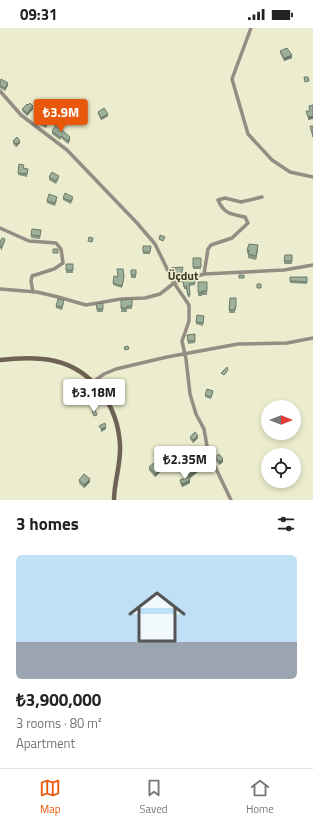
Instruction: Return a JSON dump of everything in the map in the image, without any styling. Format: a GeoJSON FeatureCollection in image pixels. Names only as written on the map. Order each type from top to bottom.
{"type":"FeatureCollection","features":[{"type":"Feature","properties":{"kind":"street"},"geometry":{"type":"LineString","coordinates":[[251,28],[232,79],[248,134],[272,160],[290,172],[313,177]]}},
{"type":"Feature","properties":{"kind":"street"},"geometry":{"type":"LineString","coordinates":[[0,91],[21,115],[67,150],[137,223],[155,244],[174,283],[189,305],[189,320],[182,341],[189,376],[190,394],[196,414],[204,429],[208,452],[231,500]]}},
{"type":"Feature","properties":{"kind":"street"},"geometry":{"type":"LineString","coordinates":[[204,274],[208,249],[211,245],[232,238],[248,223],[245,217],[229,214],[222,208],[218,200],[225,198],[241,202],[262,197]]}},
{"type":"Feature","properties":{"kind":"street"},"geometry":{"type":"LineString","coordinates":[[0,228],[29,241],[56,243],[61,249],[63,263],[54,269],[32,276],[31,281],[33,292]]}},
{"type":"Feature","properties":{"kind":"street"},"geometry":{"type":"LineString","coordinates":[[0,289],[33,292],[86,305],[145,298],[160,294],[174,283],[204,274],[284,270],[313,265]]}},
{"type":"Feature","properties":{"kind":"street"},"geometry":{"type":"LineString","coordinates":[[93,382],[116,368],[184,354],[238,344],[287,344],[313,338]]}},
{"type":"Feature","properties":{"kind":"street"},"geometry":{"type":"LineString","coordinates":[[0,360],[33,359],[67,364],[79,370],[93,382],[108,403],[118,430],[120,456],[114,500]]}},
{"type":"Feature","properties":{"kind":"building"},"geometry":{"type":"Polygon","coordinates":[[[287,48],[292,55],[284,58],[280,51],[287,48]]]}},
{"type":"Feature","properties":{"kind":"building"},"geometry":{"type":"Polygon","coordinates":[[[304,77],[308,77],[309,81],[305,82],[304,77]]]}},
{"type":"Feature","properties":{"kind":"building"},"geometry":{"type":"Polygon","coordinates":[[[1,79],[8,83],[5,88],[0,86],[1,79]]]}},
{"type":"Feature","properties":{"kind":"building"},"geometry":{"type":"Polygon","coordinates":[[[30,103],[33,106],[27,113],[22,109],[30,103]]]}},
{"type":"Feature","properties":{"kind":"building"},"geometry":{"type":"Polygon","coordinates":[[[313,105],[313,116],[308,117],[306,111],[310,111],[309,106],[313,105]]]}},
{"type":"Feature","properties":{"kind":"building"},"geometry":{"type":"Polygon","coordinates":[[[104,108],[108,114],[101,118],[98,112],[104,108]]]}},
{"type":"Feature","properties":{"kind":"building"},"geometry":{"type":"Polygon","coordinates":[[[43,116],[47,118],[46,120],[48,121],[46,126],[40,123],[43,116]]]}},
{"type":"Feature","properties":{"kind":"building"},"geometry":{"type":"Polygon","coordinates":[[[56,125],[70,137],[68,141],[52,131],[56,125]]]}},
{"type":"Feature","properties":{"kind":"building"},"geometry":{"type":"Polygon","coordinates":[[[310,126],[313,126],[313,137],[310,126]]]}},
{"type":"Feature","properties":{"kind":"building"},"geometry":{"type":"Polygon","coordinates":[[[17,137],[20,141],[16,144],[13,141],[17,137]]]}},
{"type":"Feature","properties":{"kind":"building"},"geometry":{"type":"Polygon","coordinates":[[[19,164],[24,165],[23,168],[28,169],[27,174],[18,173],[19,164]]]}},
{"type":"Feature","properties":{"kind":"building"},"geometry":{"type":"Polygon","coordinates":[[[52,172],[59,176],[56,181],[49,177],[52,172]]]}},
{"type":"Feature","properties":{"kind":"building"},"geometry":{"type":"Polygon","coordinates":[[[65,193],[73,197],[71,201],[63,198],[65,193]]]}},
{"type":"Feature","properties":{"kind":"building"},"geometry":{"type":"Polygon","coordinates":[[[49,194],[57,197],[55,203],[47,201],[49,194]]]}},
{"type":"Feature","properties":{"kind":"building"},"geometry":{"type":"Polygon","coordinates":[[[32,229],[41,230],[40,236],[31,235],[32,229]]]}},
{"type":"Feature","properties":{"kind":"building"},"geometry":{"type":"Polygon","coordinates":[[[160,235],[165,237],[163,241],[159,239],[160,235]]]}},
{"type":"Feature","properties":{"kind":"building"},"geometry":{"type":"Polygon","coordinates":[[[89,237],[93,238],[92,242],[88,241],[89,237]]]}},
{"type":"Feature","properties":{"kind":"building"},"geometry":{"type":"Polygon","coordinates":[[[2,238],[5,239],[0,248],[0,242],[2,238]]]}},
{"type":"Feature","properties":{"kind":"building"},"geometry":{"type":"Polygon","coordinates":[[[249,244],[258,245],[256,256],[248,254],[249,250],[247,250],[249,244]]]}},
{"type":"Feature","properties":{"kind":"building"},"geometry":{"type":"Polygon","coordinates":[[[143,246],[151,246],[150,252],[143,252],[143,246]]]}},
{"type":"Feature","properties":{"kind":"building"},"geometry":{"type":"Polygon","coordinates":[[[53,249],[58,249],[58,253],[53,253],[53,249]]]}},
{"type":"Feature","properties":{"kind":"building"},"geometry":{"type":"Polygon","coordinates":[[[285,255],[292,255],[292,261],[284,261],[285,255]]]}},
{"type":"Feature","properties":{"kind":"building"},"geometry":{"type":"Polygon","coordinates":[[[193,258],[201,258],[201,267],[193,267],[193,258]]]}},
{"type":"Feature","properties":{"kind":"building"},"geometry":{"type":"Polygon","coordinates":[[[66,264],[73,264],[73,270],[66,270],[66,264]]]}},
{"type":"Feature","properties":{"kind":"building"},"geometry":{"type":"Polygon","coordinates":[[[183,267],[181,275],[176,277],[171,268],[183,267]]]}},
{"type":"Feature","properties":{"kind":"building"},"geometry":{"type":"Polygon","coordinates":[[[117,269],[123,269],[124,277],[122,286],[113,283],[114,276],[118,277],[117,269]]]}},
{"type":"Feature","properties":{"kind":"building"},"geometry":{"type":"Polygon","coordinates":[[[131,270],[136,270],[136,275],[131,275],[131,270]]]}},
{"type":"Feature","properties":{"kind":"building"},"geometry":{"type":"Polygon","coordinates":[[[239,275],[244,275],[244,278],[239,278],[239,275]]]}},
{"type":"Feature","properties":{"kind":"building"},"geometry":{"type":"Polygon","coordinates":[[[290,277],[307,277],[307,282],[290,281],[290,277]]]}},
{"type":"Feature","properties":{"kind":"building"},"geometry":{"type":"Polygon","coordinates":[[[195,278],[195,283],[189,284],[190,295],[188,295],[183,281],[195,278]]]}},
{"type":"Feature","properties":{"kind":"building"},"geometry":{"type":"Polygon","coordinates":[[[198,282],[207,282],[207,291],[202,291],[202,293],[198,292],[198,282]]]}},
{"type":"Feature","properties":{"kind":"building"},"geometry":{"type":"Polygon","coordinates":[[[257,284],[261,284],[261,288],[257,288],[257,284]]]}},
{"type":"Feature","properties":{"kind":"building"},"geometry":{"type":"Polygon","coordinates":[[[230,298],[236,298],[235,310],[229,310],[230,298]]]}},
{"type":"Feature","properties":{"kind":"building"},"geometry":{"type":"Polygon","coordinates":[[[58,299],[64,300],[62,307],[56,306],[58,299]]]}},
{"type":"Feature","properties":{"kind":"building"},"geometry":{"type":"Polygon","coordinates":[[[132,299],[132,306],[121,308],[121,300],[132,299]]]}},
{"type":"Feature","properties":{"kind":"building"},"geometry":{"type":"Polygon","coordinates":[[[103,303],[103,309],[97,309],[96,304],[103,303]]]}},
{"type":"Feature","properties":{"kind":"building"},"geometry":{"type":"Polygon","coordinates":[[[197,315],[204,316],[203,323],[196,322],[197,315]]]}},
{"type":"Feature","properties":{"kind":"building"},"geometry":{"type":"Polygon","coordinates":[[[195,334],[195,341],[188,341],[187,335],[195,334]]]}},
{"type":"Feature","properties":{"kind":"building"},"geometry":{"type":"Polygon","coordinates":[[[128,346],[129,349],[125,350],[124,347],[128,346]]]}},
{"type":"Feature","properties":{"kind":"building"},"geometry":{"type":"Polygon","coordinates":[[[227,367],[228,370],[224,375],[221,373],[227,367]]]}},
{"type":"Feature","properties":{"kind":"building"},"geometry":{"type":"Polygon","coordinates":[[[207,389],[213,391],[211,397],[205,395],[207,389]]]}},
{"type":"Feature","properties":{"kind":"building"},"geometry":{"type":"Polygon","coordinates":[[[95,410],[97,415],[94,416],[92,411],[95,410]]]}},
{"type":"Feature","properties":{"kind":"building"},"geometry":{"type":"Polygon","coordinates":[[[105,423],[106,427],[101,429],[99,426],[105,423]]]}},
{"type":"Feature","properties":{"kind":"building"},"geometry":{"type":"Polygon","coordinates":[[[195,432],[198,436],[193,440],[190,437],[195,432]]]}},
{"type":"Feature","properties":{"kind":"building"},"geometry":{"type":"Polygon","coordinates":[[[219,454],[223,459],[219,462],[215,457],[219,454]]]}},
{"type":"Feature","properties":{"kind":"building"},"geometry":{"type":"Polygon","coordinates":[[[192,458],[199,467],[189,475],[182,465],[192,458]]]}},
{"type":"Feature","properties":{"kind":"building"},"geometry":{"type":"Polygon","coordinates":[[[154,463],[161,468],[155,474],[149,467],[154,463]]]}},
{"type":"Feature","properties":{"kind":"building"},"geometry":{"type":"Polygon","coordinates":[[[84,474],[90,479],[84,485],[79,480],[84,474]]]}},
{"type":"Feature","properties":{"kind":"building"},"geometry":{"type":"Polygon","coordinates":[[[189,477],[190,480],[182,484],[180,480],[189,477]]]}},
{"type":"Feature","properties":{"kind":"district","name":"Üçdut"},"geometry":{"type":"Point","coordinates":[183,276]}}]}
